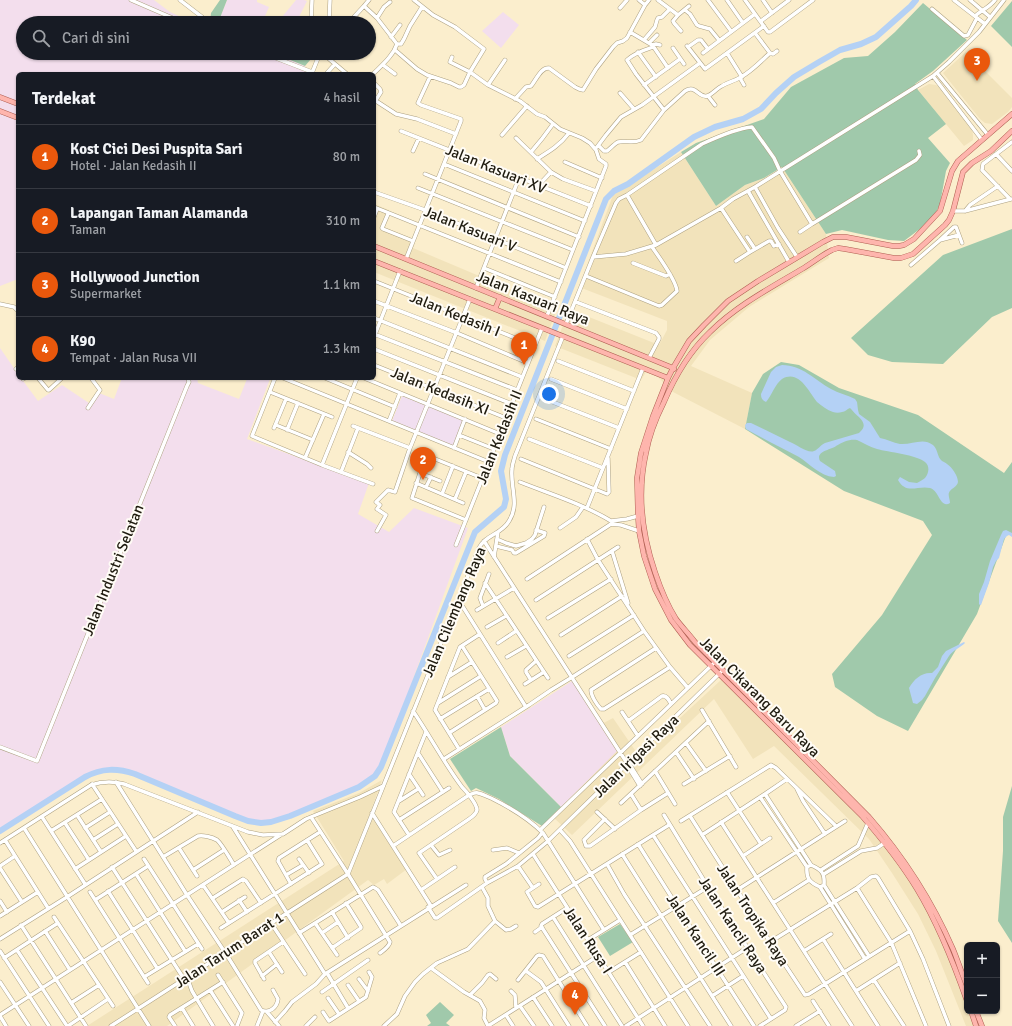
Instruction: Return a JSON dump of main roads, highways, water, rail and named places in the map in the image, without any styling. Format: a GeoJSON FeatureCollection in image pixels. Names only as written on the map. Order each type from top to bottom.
{"type":"FeatureCollection","features":[{"type":"Feature","properties":{"kind":"main road"},"geometry":{"type":"LineString","coordinates":[[0,97],[16,103]]}},
{"type":"Feature","properties":{"kind":"main road"},"geometry":{"type":"LineString","coordinates":[[0,111],[16,117]]}},
{"type":"Feature","properties":{"kind":"main road","name":"Jalan Cikarang Baru Raya"},"geometry":{"type":"LineString","coordinates":[[964,978],[940,921],[909,868],[844,791],[721,672],[703,659],[671,620],[655,588],[644,556],[639,531],[637,478],[641,453],[652,416],[673,368],[689,342],[728,301],[797,257],[833,237],[846,237],[893,246],[908,243],[914,239],[940,211],[952,171],[958,161],[1012,114]]}},
{"type":"Feature","properties":{"kind":"main road","name":"Jalan Cikarang Baru Raya"},"geometry":{"type":"LineString","coordinates":[[875,827],[868,823],[721,672],[715,662],[695,642],[672,612],[660,586],[650,558],[645,536],[642,508],[642,476],[646,453],[657,417],[674,379],[695,348],[720,322],[765,290],[838,248],[894,258],[901,258],[912,254],[949,220],[953,211],[963,172],[972,163],[991,151],[1012,131]]}},
{"type":"Feature","properties":{"kind":"main road","name":"Jalan Kasuari Raya"},"geometry":{"type":"LineString","coordinates":[[376,247],[673,368]]}},
{"type":"Feature","properties":{"kind":"main road"},"geometry":{"type":"LineString","coordinates":[[376,262],[668,378]]}},
{"type":"Feature","properties":{"kind":"main road"},"geometry":{"type":"LineString","coordinates":[[495,309],[500,297]]}},
{"type":"Feature","properties":{"kind":"main road"},"geometry":{"type":"LineString","coordinates":[[654,372],[660,369],[659,362]]}},
{"type":"Feature","properties":{"kind":"main road"},"geometry":{"type":"LineString","coordinates":[[673,368],[675,372],[674,379]]}},
{"type":"Feature","properties":{"kind":"main road"},"geometry":{"type":"LineString","coordinates":[[703,659],[708,656]]}},
{"type":"Feature","properties":{"kind":"main road","name":"Jalan Cikarang Baru Raya"},"geometry":{"type":"LineString","coordinates":[[887,842],[925,902],[942,937],[964,992]]}},
{"type":"Feature","properties":{"kind":"main road"},"geometry":{"type":"LineString","coordinates":[[972,1014],[976,1026]]}},
{"type":"Feature","properties":{"kind":"main road"},"geometry":{"type":"LineString","coordinates":[[977,1014],[982,1026]]}},
{"type":"Feature","properties":{"kind":"water"},"geometry":{"type":"Polygon","coordinates":[[[782,365],[796,367],[831,389],[855,399],[859,414],[870,422],[880,438],[900,444],[921,441],[933,445],[940,459],[951,467],[958,480],[957,485],[949,492],[950,503],[944,503],[933,489],[926,487],[908,488],[901,485],[898,480],[900,477],[909,482],[917,483],[926,476],[928,472],[928,465],[916,457],[877,449],[857,440],[849,440],[824,451],[820,455],[820,461],[835,471],[836,476],[834,477],[820,472],[799,457],[746,429],[745,425],[747,423],[751,423],[811,452],[825,443],[859,433],[864,426],[862,420],[850,408],[839,413],[829,410],[817,402],[803,383],[794,377],[782,379],[777,384],[766,402],[762,398],[761,394],[771,372],[776,367],[782,365]]]}},
{"type":"Feature","properties":{"kind":"water"},"geometry":{"type":"Polygon","coordinates":[[[1006,530],[1012,533],[1012,537],[1009,535],[1004,539],[999,558],[993,567],[989,583],[980,605],[979,594],[990,561],[1003,531],[1006,530]]]}},
{"type":"Feature","properties":{"kind":"water"},"geometry":{"type":"Polygon","coordinates":[[[964,642],[965,643],[952,652],[949,656],[922,700],[917,704],[913,703],[909,688],[913,682],[922,675],[932,673],[938,667],[942,656],[946,651],[964,642]]]}},
{"type":"Feature","properties":{"kind":"waterway"},"geometry":{"type":"LineString","coordinates":[[0,831],[85,777],[97,772],[110,770],[135,774],[235,816],[248,821],[261,823],[271,822],[290,816],[359,787],[375,776],[381,767],[475,532],[504,507],[506,499],[501,471],[505,455],[606,199],[614,191],[628,184],[694,137],[715,127],[743,119],[761,109],[794,77],[840,50],[861,44],[876,37],[916,0]]}},
{"type":"Feature","properties":{"kind":"place","name":"Hollywood Junction"},"geometry":{"type":"Point","coordinates":[977,81]}},
{"type":"Feature","properties":{"kind":"place","name":"Kost Cici Desi Puspita Sari"},"geometry":{"type":"Point","coordinates":[524,365]}},
{"type":"Feature","properties":{"kind":"place","name":"Lapangan Taman Alamanda"},"geometry":{"type":"Point","coordinates":[423,480]}},
{"type":"Feature","properties":{"kind":"place","name":"K90"},"geometry":{"type":"Point","coordinates":[575,1015]}}]}
